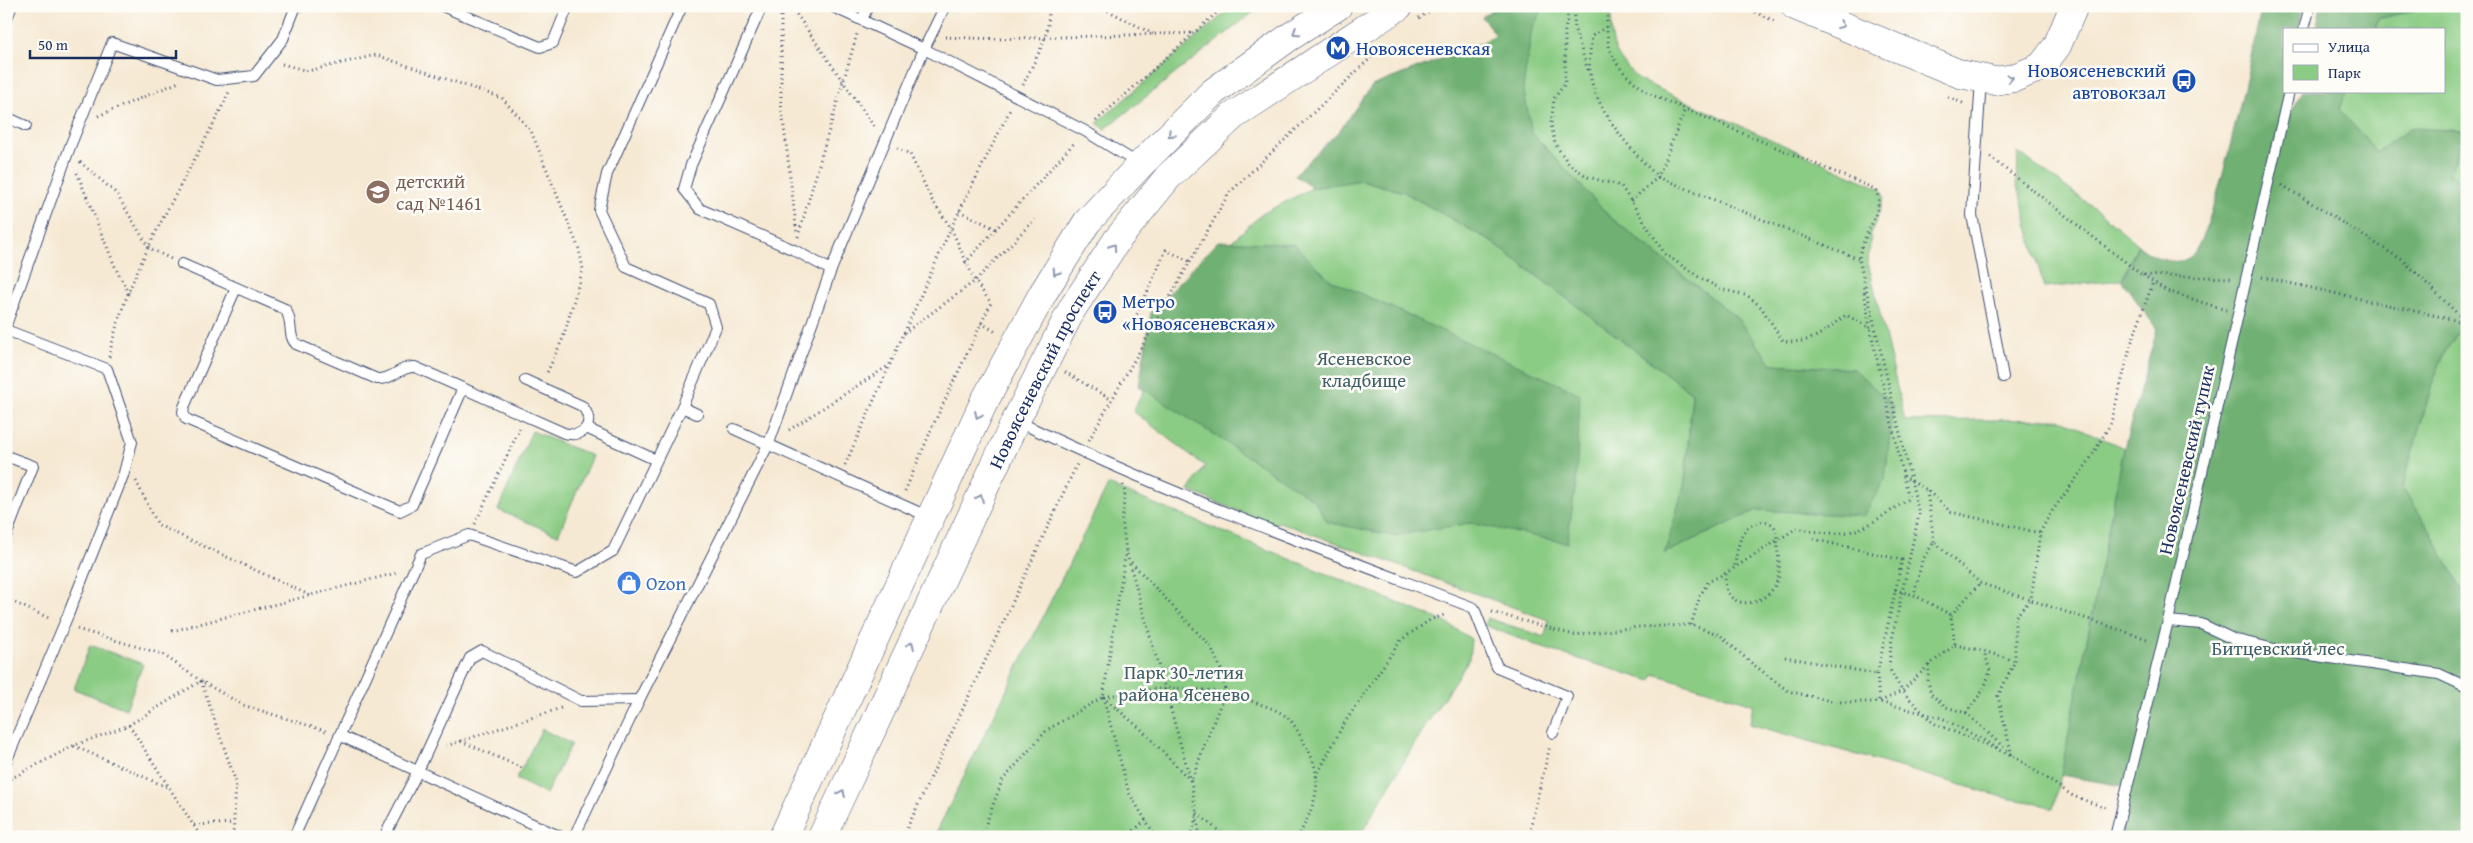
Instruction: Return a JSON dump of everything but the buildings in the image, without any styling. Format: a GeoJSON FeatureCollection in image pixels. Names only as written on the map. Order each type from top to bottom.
{"type":"FeatureCollection","features":[{"type":"Feature","properties":{"kind":"street","name":"Новоясеневский проспект"},"geometry":{"type":"LineString","coordinates":[[783,837],[929,517],[983,404],[1042,293],[1087,222],[1140,165],[1213,92],[1288,38],[1338,6]]}},
{"type":"Feature","properties":{"kind":"street"},"geometry":{"type":"LineString","coordinates":[[1796,6],[1960,74],[1981,80],[1994,81],[2014,78],[2040,67],[2057,46],[2074,6]]}},
{"type":"Feature","properties":{"kind":"street","name":"Новоясеневский проспект"},"geometry":{"type":"LineString","coordinates":[[822,837],[1016,420],[1072,309],[1117,240],[1168,177],[1233,116],[1406,14]]}},
{"type":"Feature","properties":{"kind":"lane"},"geometry":{"type":"LineString","coordinates":[[6,20],[12,6]]}},
{"type":"Feature","properties":{"kind":"lane"},"geometry":{"type":"LineString","coordinates":[[6,325],[70,147],[112,43],[217,80],[254,76],[283,39],[296,6]]}},
{"type":"Feature","properties":{"kind":"lane"},"geometry":{"type":"LineString","coordinates":[[442,6],[540,47],[553,42],[568,6]]}},
{"type":"Feature","properties":{"kind":"lane"},"geometry":{"type":"LineString","coordinates":[[294,837],[341,736],[421,554],[469,535],[577,572],[613,551],[682,408],[716,327],[709,304],[626,267],[599,210],[607,174],[682,6]]}},
{"type":"Feature","properties":{"kind":"lane"},"geometry":{"type":"LineString","coordinates":[[762,6],[691,165],[684,189],[700,208],[794,250],[831,270]]}},
{"type":"Feature","properties":{"kind":"lane"},"geometry":{"type":"LineString","coordinates":[[831,6],[924,49],[1086,131],[1140,165]]}},
{"type":"Feature","properties":{"kind":"lane"},"geometry":{"type":"LineString","coordinates":[[862,20],[868,6]]}},
{"type":"Feature","properties":{"kind":"lane"},"geometry":{"type":"LineString","coordinates":[[574,837],[639,700],[769,443],[831,270],[924,49],[945,6]]}},
{"type":"Feature","properties":{"kind":"lane"},"geometry":{"type":"LineString","coordinates":[[2304,28],[2310,6]]}},
{"type":"Feature","properties":{"kind":"lane"},"geometry":{"type":"LineString","coordinates":[[1981,80],[1978,148],[1972,215],[2003,377]]}},
{"type":"Feature","properties":{"kind":"lane","name":"Новоясеневский тупик"},"geometry":{"type":"LineString","coordinates":[[2115,837],[2163,644],[2290,92]]}},
{"type":"Feature","properties":{"kind":"lane"},"geometry":{"type":"LineString","coordinates":[[6,117],[26,126]]}},
{"type":"Feature","properties":{"kind":"lane"},"geometry":{"type":"LineString","coordinates":[[60,138],[70,147]]}},
{"type":"Feature","properties":{"kind":"lane"},"geometry":{"type":"LineString","coordinates":[[182,264],[285,309],[291,320],[292,338],[296,344],[377,379],[390,378],[405,368],[415,367],[572,435],[580,433],[586,428],[589,420],[587,412],[582,406],[525,380]]}},
{"type":"Feature","properties":{"kind":"lane"},"geometry":{"type":"LineString","coordinates":[[236,288],[184,407],[183,412],[186,419],[400,511],[412,505],[463,388]]}},
{"type":"Feature","properties":{"kind":"lane"},"geometry":{"type":"LineString","coordinates":[[6,330],[107,370],[132,442],[127,462],[64,625],[6,762]]}},
{"type":"Feature","properties":{"kind":"lane"},"geometry":{"type":"LineString","coordinates":[[682,408],[698,414]]}},
{"type":"Feature","properties":{"kind":"lane"},"geometry":{"type":"LineString","coordinates":[[1016,420],[1082,452],[1217,510],[1474,608],[1497,667],[1567,696],[1553,733]]}},
{"type":"Feature","properties":{"kind":"lane"},"geometry":{"type":"LineString","coordinates":[[586,428],[656,460]]}},
{"type":"Feature","properties":{"kind":"lane"},"geometry":{"type":"LineString","coordinates":[[734,429],[769,443],[929,517]]}},
{"type":"Feature","properties":{"kind":"lane"},"geometry":{"type":"LineString","coordinates":[[6,456],[32,466],[6,536]]}},
{"type":"Feature","properties":{"kind":"lane"},"geometry":{"type":"LineString","coordinates":[[2168,621],[2201,624],[2233,639],[2282,651],[2439,674],[2467,687]]}},
{"type":"Feature","properties":{"kind":"lane"},"geometry":{"type":"LineString","coordinates":[[384,837],[418,771],[470,658],[482,651],[580,701],[639,700]]}},
{"type":"Feature","properties":{"kind":"lane"},"geometry":{"type":"LineString","coordinates":[[341,736],[561,837]]}},
{"type":"Feature","properties":{"kind":"path"},"geometry":{"type":"LineString","coordinates":[[781,6],[781,102],[798,237]]}},
{"type":"Feature","properties":{"kind":"path"},"geometry":{"type":"LineString","coordinates":[[840,476],[959,211],[1045,38],[1050,19],[1048,6]]}},
{"type":"Feature","properties":{"kind":"path"},"geometry":{"type":"LineString","coordinates":[[1099,6],[1154,34]]}},
{"type":"Feature","properties":{"kind":"path"},"geometry":{"type":"LineString","coordinates":[[1406,14],[1437,6]]}},
{"type":"Feature","properties":{"kind":"path"},"geometry":{"type":"LineString","coordinates":[[1571,6],[1575,30],[1601,104],[1638,157],[1658,177],[1859,259]]}},
{"type":"Feature","properties":{"kind":"path"},"geometry":{"type":"LineString","coordinates":[[1571,6],[1565,31],[1565,84],[1554,98],[1551,124],[1555,144],[1569,164],[1588,176],[1621,186],[1665,254],[1697,276],[1721,289],[1748,296],[1761,307],[1784,341],[1798,343],[1814,339],[1846,315],[1870,328]]}},
{"type":"Feature","properties":{"kind":"path"},"geometry":{"type":"LineString","coordinates":[[1608,6],[1606,38],[1613,56],[1624,73],[1652,96],[1875,189],[1879,195],[1880,205],[1860,249],[1859,259],[1870,328],[1909,499],[1869,525],[1852,533],[1835,535],[1797,528],[1726,574],[1708,582],[1700,596],[1691,625]]}},
{"type":"Feature","properties":{"kind":"path"},"geometry":{"type":"LineString","coordinates":[[794,250],[862,20]]}},
{"type":"Feature","properties":{"kind":"path"},"geometry":{"type":"LineString","coordinates":[[1591,79],[1592,36],[1606,26]]}},
{"type":"Feature","properties":{"kind":"path"},"geometry":{"type":"LineString","coordinates":[[930,37],[996,39],[1195,33]]}},
{"type":"Feature","properties":{"kind":"path"},"geometry":{"type":"LineString","coordinates":[[903,837],[1082,452],[1229,193],[1383,45]]}},
{"type":"Feature","properties":{"kind":"path"},"geometry":{"type":"LineString","coordinates":[[267,59],[308,71],[376,54],[502,98],[531,132],[579,249],[583,269],[563,338],[540,387]]}},
{"type":"Feature","properties":{"kind":"path"},"geometry":{"type":"LineString","coordinates":[[78,128],[110,109],[198,74]]}},
{"type":"Feature","properties":{"kind":"path"},"geometry":{"type":"LineString","coordinates":[[107,370],[114,331],[148,248],[208,138],[236,78]]}},
{"type":"Feature","properties":{"kind":"path"},"geometry":{"type":"LineString","coordinates":[[1631,201],[1658,177],[1685,109]]}},
{"type":"Feature","properties":{"kind":"path"},"geometry":{"type":"LineString","coordinates":[[70,147],[116,193],[148,248],[182,264]]}},
{"type":"Feature","properties":{"kind":"path"},"geometry":{"type":"LineString","coordinates":[[70,147],[116,269],[129,294]]}},
{"type":"Feature","properties":{"kind":"path"},"geometry":{"type":"LineString","coordinates":[[1978,148],[2142,275],[2167,291],[2238,314]]}},
{"type":"Feature","properties":{"kind":"path"},"geometry":{"type":"LineString","coordinates":[[2269,177],[2404,261],[2466,324]]}},
{"type":"Feature","properties":{"kind":"path"},"geometry":{"type":"LineString","coordinates":[[959,211],[996,229]]}},
{"type":"Feature","properties":{"kind":"path"},"geometry":{"type":"LineString","coordinates":[[903,334],[975,281],[1035,220]]}},
{"type":"Feature","properties":{"kind":"path"},"geometry":{"type":"LineString","coordinates":[[1135,319],[1166,250],[1191,262]]}},
{"type":"Feature","properties":{"kind":"path"},"geometry":{"type":"LineString","coordinates":[[1859,259],[1919,514],[1891,644],[1889,668],[1902,691],[1933,723],[2013,756]]}},
{"type":"Feature","properties":{"kind":"path"},"geometry":{"type":"LineString","coordinates":[[900,503],[934,420],[991,303],[975,281],[966,263]]}},
{"type":"Feature","properties":{"kind":"path"},"geometry":{"type":"LineString","coordinates":[[2142,275],[2246,276],[2466,324]]}},
{"type":"Feature","properties":{"kind":"path"},"geometry":{"type":"LineString","coordinates":[[2013,756],[1998,696],[2015,661],[2015,617],[2031,599],[2040,534],[2050,514],[2089,461],[2111,424],[2131,344],[2153,282]]}},
{"type":"Feature","properties":{"kind":"path"},"geometry":{"type":"LineString","coordinates":[[2467,291],[2467,333]]}},
{"type":"Feature","properties":{"kind":"path"},"geometry":{"type":"LineString","coordinates":[[2466,324],[2467,313]]}},
{"type":"Feature","properties":{"kind":"path"},"geometry":{"type":"LineString","coordinates":[[981,323],[998,334]]}},
{"type":"Feature","properties":{"kind":"path"},"geometry":{"type":"LineString","coordinates":[[769,443],[889,366]]}},
{"type":"Feature","properties":{"kind":"path"},"geometry":{"type":"LineString","coordinates":[[1059,369],[1112,400]]}},
{"type":"Feature","properties":{"kind":"path"},"geometry":{"type":"LineString","coordinates":[[469,535],[526,416]]}},
{"type":"Feature","properties":{"kind":"path"},"geometry":{"type":"LineString","coordinates":[[127,462],[158,525],[309,595]]}},
{"type":"Feature","properties":{"kind":"path"},"geometry":{"type":"LineString","coordinates":[[1120,469],[1125,492],[1122,520],[1126,551],[1103,697],[1129,793],[1156,837]]}},
{"type":"Feature","properties":{"kind":"path"},"geometry":{"type":"LineString","coordinates":[[1903,476],[1927,490],[1951,512],[2040,534]]}},
{"type":"Feature","properties":{"kind":"path"},"geometry":{"type":"LineString","coordinates":[[1914,595],[1922,561],[1934,542],[1927,490]]}},
{"type":"Feature","properties":{"kind":"path"},"geometry":{"type":"LineString","coordinates":[[1726,574],[1724,585],[1729,595],[1738,601],[1749,604],[1758,602],[1771,591],[1778,579],[1776,529],[1771,524],[1761,522],[1753,524],[1743,534],[1734,568]]}},
{"type":"Feature","properties":{"kind":"path"},"geometry":{"type":"LineString","coordinates":[[1833,544],[1835,535]]}},
{"type":"Feature","properties":{"kind":"path"},"geometry":{"type":"LineString","coordinates":[[1813,539],[1902,560],[1876,674],[1879,702]]}},
{"type":"Feature","properties":{"kind":"path"},"geometry":{"type":"LineString","coordinates":[[1934,542],[1980,583],[2163,644]]}},
{"type":"Feature","properties":{"kind":"path"},"geometry":{"type":"LineString","coordinates":[[1126,551],[1131,562],[1191,781],[1200,837]]}},
{"type":"Feature","properties":{"kind":"path"},"geometry":{"type":"LineString","coordinates":[[1131,562],[1211,647],[1224,674],[1225,692],[1191,781]]}},
{"type":"Feature","properties":{"kind":"path"},"geometry":{"type":"LineString","coordinates":[[172,631],[416,568]]}},
{"type":"Feature","properties":{"kind":"path"},"geometry":{"type":"LineString","coordinates":[[1955,645],[1951,615],[1980,583]]}},
{"type":"Feature","properties":{"kind":"path"},"geometry":{"type":"LineString","coordinates":[[1895,590],[1914,595],[1951,615]]}},
{"type":"Feature","properties":{"kind":"path"},"geometry":{"type":"LineString","coordinates":[[6,599],[64,625],[162,654],[201,681],[243,705],[341,736]]}},
{"type":"Feature","properties":{"kind":"path"},"geometry":{"type":"LineString","coordinates":[[1316,777],[1343,725],[1402,640],[1430,620],[1452,612],[1474,608],[1574,635],[1638,627],[1691,625],[1720,635],[1749,661],[1788,691],[1835,702],[1879,702],[1942,718],[2013,756],[2073,796],[2121,814]]}},
{"type":"Feature","properties":{"kind":"path"},"geometry":{"type":"LineString","coordinates":[[1879,702],[1902,691],[1929,665],[1955,645],[1984,651],[2015,661]]}},
{"type":"Feature","properties":{"kind":"path"},"geometry":{"type":"LineString","coordinates":[[1966,713],[1984,689],[1990,671],[1984,651]]}},
{"type":"Feature","properties":{"kind":"path"},"geometry":{"type":"LineString","coordinates":[[1785,657],[1876,674]]}},
{"type":"Feature","properties":{"kind":"path"},"geometry":{"type":"LineString","coordinates":[[1929,665],[1928,681],[1931,694],[1946,707],[1966,713],[2013,756]]}},
{"type":"Feature","properties":{"kind":"path"},"geometry":{"type":"LineString","coordinates":[[6,781],[73,746],[129,725],[201,681]]}},
{"type":"Feature","properties":{"kind":"path"},"geometry":{"type":"LineString","coordinates":[[201,681],[236,782],[233,837]]}},
{"type":"Feature","properties":{"kind":"path"},"geometry":{"type":"LineString","coordinates":[[981,837],[1002,781],[1046,730],[1103,697],[1164,688],[1199,688],[1225,692],[1270,708],[1289,719],[1312,756],[1318,790],[1298,837]]}},
{"type":"Feature","properties":{"kind":"path"},"geometry":{"type":"LineString","coordinates":[[1103,697],[1142,730],[1191,781]]}},
{"type":"Feature","properties":{"kind":"path"},"geometry":{"type":"LineString","coordinates":[[426,752],[580,701]]}},
{"type":"Feature","properties":{"kind":"path"},"geometry":{"type":"LineString","coordinates":[[129,725],[201,837]]}},
{"type":"Feature","properties":{"kind":"path"},"geometry":{"type":"LineString","coordinates":[[1528,837],[1553,733]]}},
{"type":"Feature","properties":{"kind":"path"},"geometry":{"type":"LineString","coordinates":[[460,741],[522,768]]}},
{"type":"Feature","properties":{"kind":"path"},"geometry":{"type":"LineString","coordinates":[[73,746],[170,789]]}},
{"type":"Feature","properties":{"kind":"path"},"geometry":{"type":"LineString","coordinates":[[1191,837],[1197,813]]}},
{"type":"Feature","properties":{"kind":"path"},"geometry":{"type":"LineString","coordinates":[[1197,813],[1226,837]]}},
{"type":"Feature","properties":{"kind":"path"},"geometry":{"type":"LineString","coordinates":[[1126,837],[1146,820]]}},
{"type":"Feature","properties":{"kind":"path"},"geometry":{"type":"LineString","coordinates":[[194,825],[234,823]]}},
{"type":"Feature","properties":{"kind":"green space"},"geometry":{"type":"Polygon","coordinates":[[[1233,6],[1261,6],[1105,129],[1097,123],[1233,6]]]}},
{"type":"Feature","properties":{"kind":"green space"},"geometry":{"type":"Polygon","coordinates":[[[1498,6],[1544,6],[1532,29],[1523,87],[1532,133],[1610,217],[1737,318],[1772,364],[1854,369],[1893,406],[1885,480],[1863,516],[1757,510],[1665,553],[1685,482],[1692,393],[1492,242],[1404,192],[1361,180],[1312,188],[1294,175],[1339,131],[1372,86],[1479,44],[1496,35],[1482,17],[1498,6]]]}},
{"type":"Feature","properties":{"kind":"green space","name":"Ясеневское кладбище"},"geometry":{"type":"Polygon","coordinates":[[[1526,6],[1612,6],[1611,30],[1614,47],[1623,62],[1639,80],[1881,189],[1884,197],[1871,235],[1868,262],[1905,421],[2059,419],[2124,448],[2053,809],[2038,803],[2010,799],[1750,724],[1753,704],[1654,674],[1651,681],[1543,648],[1484,625],[1487,618],[1545,637],[1548,620],[1279,522],[1272,525],[1189,491],[1205,466],[1133,411],[1214,257],[1262,214],[1312,188],[1361,180],[1404,192],[1492,242],[1692,393],[1685,482],[1665,553],[1757,510],[1787,511],[1854,369],[1772,364],[1737,318],[1610,217],[1531,133],[1523,87],[1526,6]]]}},
{"type":"Feature","properties":{"kind":"green space","name":"Битцевский лес"},"geometry":{"type":"Polygon","coordinates":[[[2262,6],[2303,6],[2298,28],[2283,28],[2285,124],[2302,92],[2348,92],[2339,109],[2377,152],[2410,128],[2464,131],[2449,174],[2467,183],[2467,324],[2464,322],[2444,354],[2434,378],[2402,487],[2430,530],[2467,599],[2467,837],[2115,837],[2128,787],[2061,775],[2124,448],[2157,329],[2122,281],[2138,245],[2156,257],[2177,261],[2190,257],[2200,243],[2221,180],[2242,98],[2262,6]]]}},
{"type":"Feature","properties":{"kind":"green space"},"geometry":{"type":"Polygon","coordinates":[[[2321,6],[2430,6],[2378,19],[2375,28],[2316,28],[2321,6]]]}},
{"type":"Feature","properties":{"kind":"green space"},"geometry":{"type":"Polygon","coordinates":[[[2430,6],[2467,6],[2467,183],[2449,174],[2464,131],[2410,128],[2377,152],[2338,109],[2347,92],[2446,92],[2446,28],[2376,28],[2378,19],[2430,6]]]}},
{"type":"Feature","properties":{"kind":"green space"},"geometry":{"type":"Polygon","coordinates":[[[2018,152],[2097,210],[2138,244],[2121,280],[2044,288],[2017,183],[2018,152]]]}},
{"type":"Feature","properties":{"kind":"green space","name":"Ясеневское кладбище"},"geometry":{"type":"Polygon","coordinates":[[[1218,241],[1294,244],[1329,279],[1580,394],[1576,483],[1567,543],[1470,523],[1393,536],[1327,522],[1314,500],[1139,386],[1151,312],[1218,241]]]}},
{"type":"Feature","properties":{"kind":"green space"},"geometry":{"type":"Polygon","coordinates":[[[2464,322],[2467,324],[2467,599],[2430,530],[2402,487],[2434,378],[2444,354],[2464,322]]]}},
{"type":"Feature","properties":{"kind":"green space"},"geometry":{"type":"Polygon","coordinates":[[[532,431],[592,456],[558,535],[498,510],[532,431]]]}},
{"type":"Feature","properties":{"kind":"green space","name":"Парк 30-летия района Ясенево"},"geometry":{"type":"Polygon","coordinates":[[[1108,485],[1445,622],[1471,639],[1469,659],[1424,728],[1359,837],[934,837],[1108,485]]]}},
{"type":"Feature","properties":{"kind":"green space"},"geometry":{"type":"Polygon","coordinates":[[[90,645],[143,664],[126,709],[74,689],[90,645]]]}},
{"type":"Feature","properties":{"kind":"green space"},"geometry":{"type":"Polygon","coordinates":[[[542,729],[571,744],[546,794],[516,779],[542,729]]]}},
{"type":"Feature","properties":{"kind":"place","name":"Новоясеневская"},"geometry":{"type":"Point","coordinates":[1338,48]}},
{"type":"Feature","properties":{"kind":"place","name":"Новоясеневский автовокзал"},"geometry":{"type":"Point","coordinates":[2184,81]}},
{"type":"Feature","properties":{"kind":"place","name":"детский сад №1461"},"geometry":{"type":"Point","coordinates":[378,192]}},
{"type":"Feature","properties":{"kind":"place","name":"Метро «Новоясеневская»"},"geometry":{"type":"Point","coordinates":[1105,312]}},
{"type":"Feature","properties":{"kind":"place","name":"Ozon"},"geometry":{"type":"Point","coordinates":[629,583]}}]}
